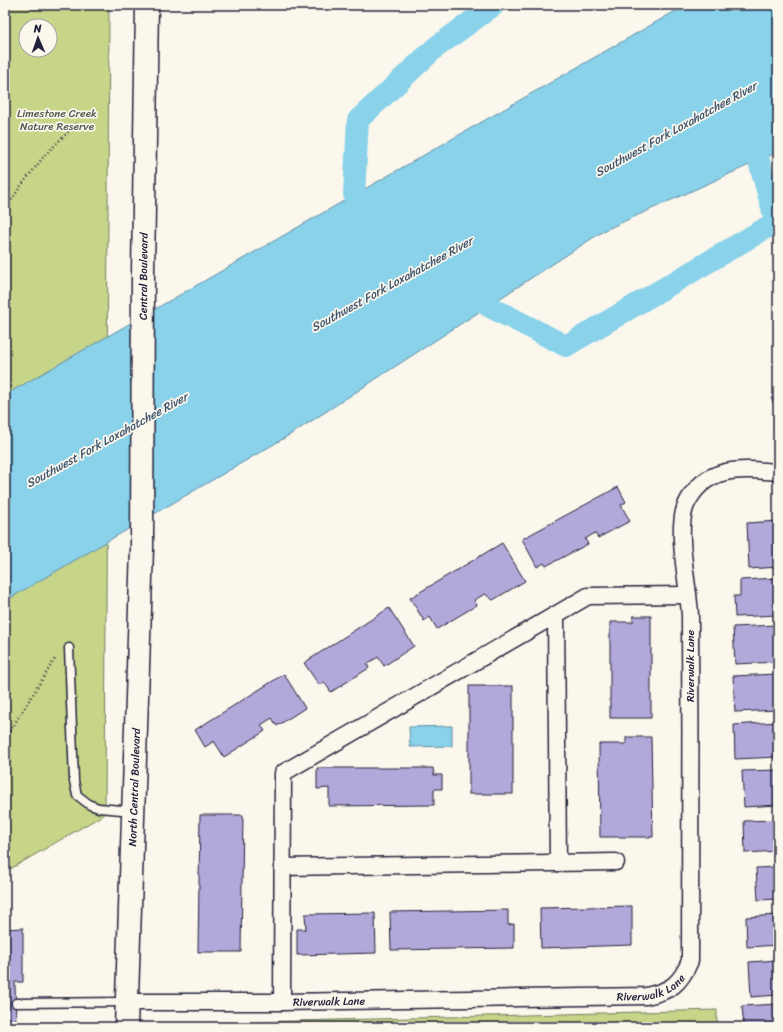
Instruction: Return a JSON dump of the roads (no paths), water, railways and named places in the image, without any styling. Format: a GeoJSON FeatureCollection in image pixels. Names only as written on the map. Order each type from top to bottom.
{"type":"FeatureCollection","features":[{"type":"Feature","properties":{"kind":"street","name":"Central Boulevard"},"geometry":{"type":"LineString","coordinates":[[142,548],[143,273],[147,5]]}},
{"type":"Feature","properties":{"kind":"street","name":"Riverwalk Lane"},"geometry":{"type":"LineString","coordinates":[[126,1002],[282,1002],[646,996],[661,993],[674,986],[684,975],[690,961],[690,614],[682,534],[682,519],[686,505],[694,492],[704,482],[717,474],[731,470],[778,472]]}},
{"type":"Feature","properties":{"kind":"street","name":"North Central Boulevard"},"geometry":{"type":"LineString","coordinates":[[126,1027],[142,548]]}},
{"type":"Feature","properties":{"kind":"street","name":"Riverwalk Lane"},"geometry":{"type":"LineString","coordinates":[[282,1002],[283,773],[588,596],[688,595]]}},
{"type":"Feature","properties":{"kind":"street"},"geometry":{"type":"LineString","coordinates":[[556,615],[558,863]]}},
{"type":"Feature","properties":{"kind":"street"},"geometry":{"type":"LineString","coordinates":[[282,867],[616,862]]}},
{"type":"Feature","properties":{"kind":"lane"},"geometry":{"type":"LineString","coordinates":[[69,648],[74,781],[77,796],[90,805],[99,808],[133,811]]}},
{"type":"Feature","properties":{"kind":"lane"},"geometry":{"type":"LineString","coordinates":[[16,1003],[126,1002]]}},
{"type":"Feature","properties":{"kind":"water","name":"Southwest Fork Loxahatchee River"},"geometry":{"type":"Polygon","coordinates":[[[686,5],[778,5],[778,152],[605,230],[293,433],[5,601],[5,395],[686,5]]]}},
{"type":"Feature","properties":{"kind":"water"},"geometry":{"type":"Polygon","coordinates":[[[452,726],[452,746],[410,747],[409,727],[452,726]]]}},
{"type":"Feature","properties":{"kind":"waterway"},"geometry":{"type":"LineString","coordinates":[[354,195],[358,120],[435,48],[494,5]]}},
{"type":"Feature","properties":{"kind":"waterway"},"geometry":{"type":"LineString","coordinates":[[488,306],[566,346],[776,222],[759,161]]}},
{"type":"Feature","properties":{"kind":"park label","name":"Limestone Creek Nature Reserve"},"geometry":{"type":"Point","coordinates":[57,119]}}]}
